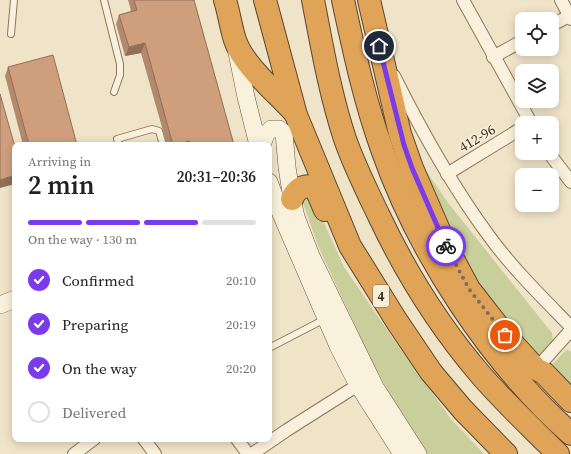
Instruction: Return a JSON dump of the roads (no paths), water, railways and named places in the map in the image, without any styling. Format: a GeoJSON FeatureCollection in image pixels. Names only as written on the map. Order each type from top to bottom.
{"type":"FeatureCollection","features":[{"type":"Feature","properties":{"kind":"highway"},"geometry":{"type":"LineString","coordinates":[[265,0],[296,115]]}},
{"type":"Feature","properties":{"kind":"highway"},"geometry":{"type":"LineString","coordinates":[[313,0],[334,100],[345,138],[363,183],[398,254],[428,304],[460,349],[497,392],[558,454]]}},
{"type":"Feature","properties":{"kind":"highway"},"geometry":{"type":"LineString","coordinates":[[343,0],[363,87],[383,153],[402,200],[424,243],[446,283],[510,372],[571,434]]}},
{"type":"Feature","properties":{"kind":"highway"},"geometry":{"type":"LineString","coordinates":[[370,0],[379,46],[403,141],[412,168],[445,244],[469,289],[505,335],[536,369],[544,373],[571,401]]}},
{"type":"Feature","properties":{"kind":"highway"},"geometry":{"type":"LineString","coordinates":[[230,15],[253,69],[296,115]]}},
{"type":"Feature","properties":{"kind":"highway","name":"4"},"geometry":{"type":"LineString","coordinates":[[296,115],[350,246],[396,320],[431,372],[463,410],[506,454]]}},
{"type":"Feature","properties":{"kind":"highway"},"geometry":{"type":"LineString","coordinates":[[281,207],[295,192],[301,188],[309,187],[316,191],[334,230],[350,246]]}},
{"type":"Feature","properties":{"kind":"street"},"geometry":{"type":"LineString","coordinates":[[463,0],[493,57],[527,116]]}},
{"type":"Feature","properties":{"kind":"street"},"geometry":{"type":"LineString","coordinates":[[559,22],[570,17],[561,0]]}},
{"type":"Feature","properties":{"kind":"street"},"geometry":{"type":"LineString","coordinates":[[230,15],[246,97],[257,142]]}},
{"type":"Feature","properties":{"kind":"street"},"geometry":{"type":"LineString","coordinates":[[493,57],[515,45]]}},
{"type":"Feature","properties":{"kind":"street"},"geometry":{"type":"LineString","coordinates":[[379,46],[431,148],[489,237],[522,276],[571,327]]}},
{"type":"Feature","properties":{"kind":"street"},"geometry":{"type":"LineString","coordinates":[[263,142],[266,134],[271,129],[279,129],[284,133],[287,167],[281,207]]}},
{"type":"Feature","properties":{"kind":"street","name":"412-96"},"geometry":{"type":"LineString","coordinates":[[447,174],[515,132]]}},
{"type":"Feature","properties":{"kind":"street"},"geometry":{"type":"LineString","coordinates":[[554,160],[571,182]]}},
{"type":"Feature","properties":{"kind":"street"},"geometry":{"type":"LineString","coordinates":[[272,188],[326,318],[358,385],[402,454]]}},
{"type":"Feature","properties":{"kind":"street"},"geometry":{"type":"LineString","coordinates":[[281,207],[296,217],[312,256],[374,387],[418,454]]}},
{"type":"Feature","properties":{"kind":"street"},"geometry":{"type":"LineString","coordinates":[[0,305],[12,300]]}},
{"type":"Feature","properties":{"kind":"street"},"geometry":{"type":"LineString","coordinates":[[0,312],[12,306]]}},
{"type":"Feature","properties":{"kind":"street"},"geometry":{"type":"LineString","coordinates":[[536,369],[571,330]]}},
{"type":"Feature","properties":{"kind":"street"},"geometry":{"type":"LineString","coordinates":[[272,440],[358,385]]}},
{"type":"Feature","properties":{"kind":"street"},"geometry":{"type":"LineString","coordinates":[[74,454],[88,442]]}},
{"type":"Feature","properties":{"kind":"street"},"geometry":{"type":"LineString","coordinates":[[146,442],[155,454]]}},
{"type":"Feature","properties":{"kind":"street"},"geometry":{"type":"LineString","coordinates":[[239,442],[248,454]]}},
{"type":"Feature","properties":{"kind":"street"},"geometry":{"type":"LineString","coordinates":[[252,454],[270,442]]}},
{"type":"Feature","properties":{"kind":"lane"},"geometry":{"type":"LineString","coordinates":[[11,34],[14,0]]}},
{"type":"Feature","properties":{"kind":"lane"},"geometry":{"type":"LineString","coordinates":[[104,0],[120,64],[120,75],[114,92]]}},
{"type":"Feature","properties":{"kind":"lane"},"geometry":{"type":"LineString","coordinates":[[118,142],[117,139],[152,129],[159,131],[162,142]]}},
{"type":"Feature","properties":{"kind":"lane"},"geometry":{"type":"LineString","coordinates":[[272,346],[326,318]]}}]}
